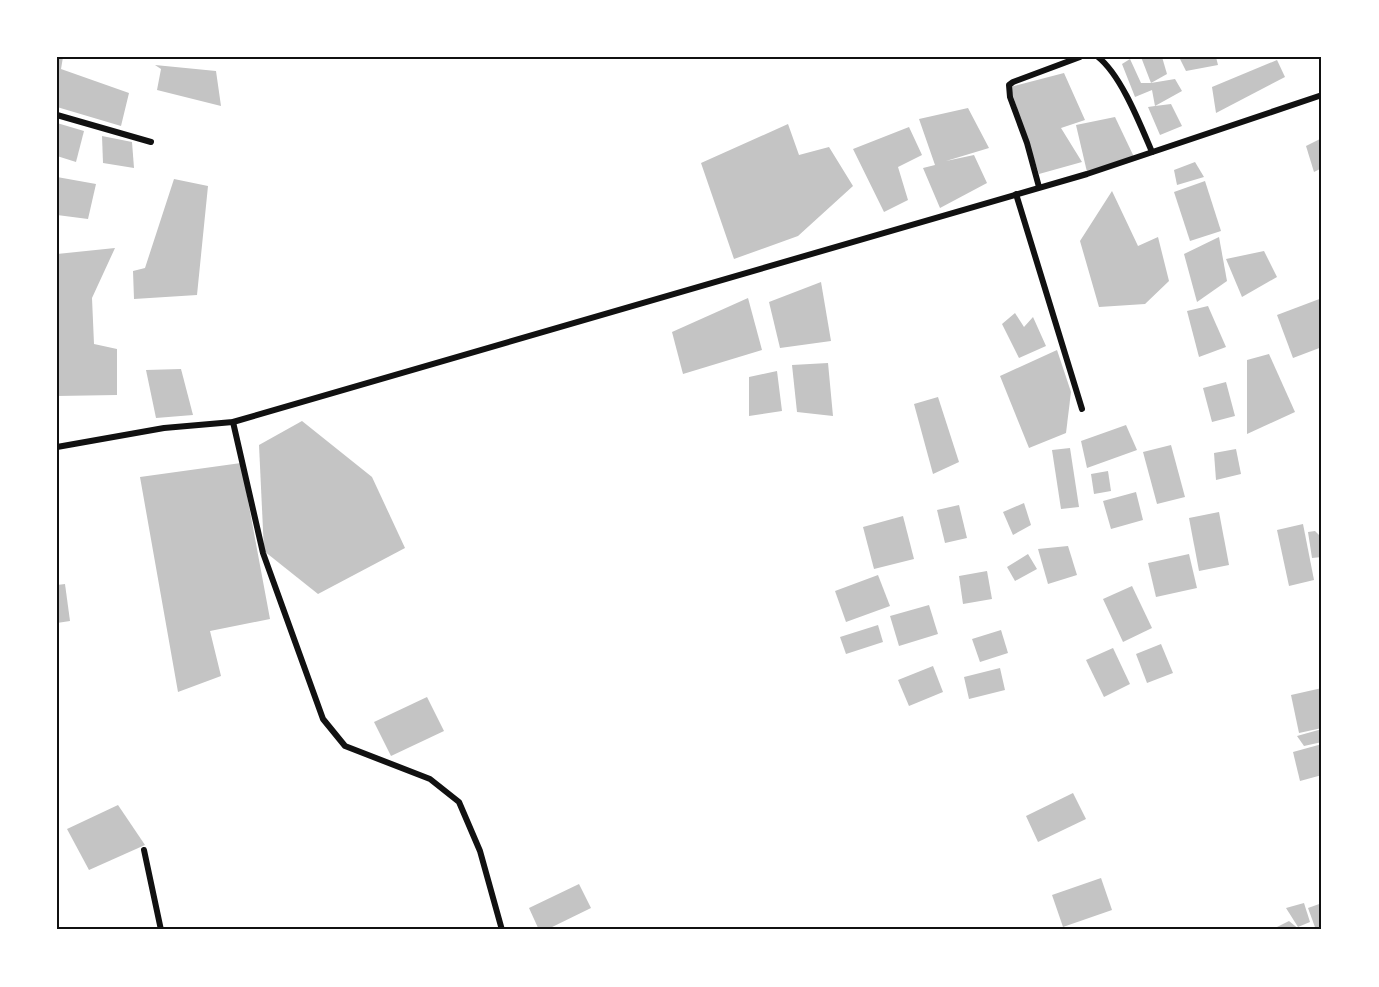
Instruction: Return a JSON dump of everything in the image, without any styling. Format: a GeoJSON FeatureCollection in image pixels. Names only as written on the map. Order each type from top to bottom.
{"type":"FeatureCollection","features":[{"type":"Feature","properties":{"kind":"street"},"geometry":{"type":"LineString","coordinates":[[1039,187],[1027,143],[1010,97],[1009,85],[1080,57]]}},
{"type":"Feature","properties":{"kind":"street"},"geometry":{"type":"LineString","coordinates":[[1098,57],[1123,90],[1152,152]]}},
{"type":"Feature","properties":{"kind":"street"},"geometry":{"type":"LineString","coordinates":[[57,447],[164,428],[233,422],[1087,174],[1322,95]]}},
{"type":"Feature","properties":{"kind":"street"},"geometry":{"type":"LineString","coordinates":[[57,115],[151,142]]}},
{"type":"Feature","properties":{"kind":"street"},"geometry":{"type":"LineString","coordinates":[[1016,194],[1083,409]]}},
{"type":"Feature","properties":{"kind":"street"},"geometry":{"type":"LineString","coordinates":[[233,422],[263,553],[323,719],[345,746],[430,779],[459,802],[480,850],[502,930]]}},
{"type":"Feature","properties":{"kind":"street"},"geometry":{"type":"LineString","coordinates":[[144,850],[161,930]]}},
{"type":"Feature","properties":{"kind":"building"},"geometry":{"type":"Polygon","coordinates":[[[57,57],[63,57],[61,69],[129,93],[121,126],[57,107],[57,57]]]}},
{"type":"Feature","properties":{"kind":"building"},"geometry":{"type":"Polygon","coordinates":[[[1141,57],[1162,57],[1167,74],[1151,83],[1141,57]]]}},
{"type":"Feature","properties":{"kind":"building"},"geometry":{"type":"Polygon","coordinates":[[[1179,57],[1216,57],[1218,65],[1186,71],[1179,57]]]}},
{"type":"Feature","properties":{"kind":"building"},"geometry":{"type":"Polygon","coordinates":[[[1130,59],[1141,83],[1175,79],[1182,91],[1155,106],[1152,90],[1135,97],[1122,64],[1130,59]]]}},
{"type":"Feature","properties":{"kind":"building"},"geometry":{"type":"Polygon","coordinates":[[[1277,60],[1285,77],[1216,113],[1212,87],[1277,60]]]}},
{"type":"Feature","properties":{"kind":"building"},"geometry":{"type":"Polygon","coordinates":[[[155,65],[216,71],[221,106],[157,90],[161,69],[155,65]]]}},
{"type":"Feature","properties":{"kind":"building"},"geometry":{"type":"Polygon","coordinates":[[[1064,73],[1085,120],[1061,128],[1082,162],[1039,174],[1010,87],[1064,73]]]}},
{"type":"Feature","properties":{"kind":"building"},"geometry":{"type":"Polygon","coordinates":[[[1171,104],[1182,126],[1160,135],[1148,107],[1171,104]]]}},
{"type":"Feature","properties":{"kind":"building"},"geometry":{"type":"Polygon","coordinates":[[[968,108],[989,148],[946,161],[974,155],[987,183],[940,208],[923,168],[935,165],[919,119],[968,108]]]}},
{"type":"Feature","properties":{"kind":"building"},"geometry":{"type":"Polygon","coordinates":[[[1115,117],[1134,157],[1087,172],[1076,125],[1115,117]]]}},
{"type":"Feature","properties":{"kind":"building"},"geometry":{"type":"Polygon","coordinates":[[[57,123],[84,131],[76,162],[57,156],[57,123]]]}},
{"type":"Feature","properties":{"kind":"building"},"geometry":{"type":"Polygon","coordinates":[[[788,124],[799,155],[829,147],[853,186],[798,236],[734,259],[701,163],[788,124]]]}},
{"type":"Feature","properties":{"kind":"building"},"geometry":{"type":"Polygon","coordinates":[[[909,127],[922,155],[898,167],[908,200],[884,212],[853,149],[909,127]]]}},
{"type":"Feature","properties":{"kind":"building"},"geometry":{"type":"Polygon","coordinates":[[[102,136],[132,142],[134,168],[103,163],[102,136]]]}},
{"type":"Feature","properties":{"kind":"building"},"geometry":{"type":"Polygon","coordinates":[[[1322,138],[1322,168],[1314,172],[1306,146],[1322,138]]]}},
{"type":"Feature","properties":{"kind":"building"},"geometry":{"type":"Polygon","coordinates":[[[1195,162],[1204,177],[1177,185],[1174,170],[1195,162]]]}},
{"type":"Feature","properties":{"kind":"building"},"geometry":{"type":"Polygon","coordinates":[[[57,177],[96,184],[88,219],[57,215],[57,177]]]}},
{"type":"Feature","properties":{"kind":"building"},"geometry":{"type":"Polygon","coordinates":[[[174,179],[208,186],[197,295],[134,299],[133,271],[145,268],[174,179]]]}},
{"type":"Feature","properties":{"kind":"building"},"geometry":{"type":"Polygon","coordinates":[[[1205,181],[1221,231],[1190,241],[1174,192],[1205,181]]]}},
{"type":"Feature","properties":{"kind":"building"},"geometry":{"type":"Polygon","coordinates":[[[1112,191],[1138,246],[1158,237],[1169,281],[1145,304],[1099,307],[1080,241],[1112,191]]]}},
{"type":"Feature","properties":{"kind":"building"},"geometry":{"type":"Polygon","coordinates":[[[1219,237],[1227,281],[1197,302],[1184,254],[1219,237]]]}},
{"type":"Feature","properties":{"kind":"building"},"geometry":{"type":"Polygon","coordinates":[[[115,248],[92,298],[94,344],[117,349],[117,395],[57,396],[57,254],[115,248]]]}},
{"type":"Feature","properties":{"kind":"building"},"geometry":{"type":"Polygon","coordinates":[[[1264,251],[1277,277],[1242,297],[1226,259],[1264,251]]]}},
{"type":"Feature","properties":{"kind":"building"},"geometry":{"type":"Polygon","coordinates":[[[821,282],[831,341],[780,348],[769,302],[821,282]]]}},
{"type":"Feature","properties":{"kind":"building"},"geometry":{"type":"Polygon","coordinates":[[[748,298],[762,350],[683,374],[672,332],[748,298]]]}},
{"type":"Feature","properties":{"kind":"building"},"geometry":{"type":"Polygon","coordinates":[[[1322,298],[1322,347],[1293,358],[1277,315],[1322,298]]]}},
{"type":"Feature","properties":{"kind":"building"},"geometry":{"type":"Polygon","coordinates":[[[1208,306],[1226,347],[1199,357],[1187,311],[1208,306]]]}},
{"type":"Feature","properties":{"kind":"building"},"geometry":{"type":"Polygon","coordinates":[[[1015,313],[1024,327],[1033,317],[1046,346],[1019,358],[1002,324],[1015,313]]]}},
{"type":"Feature","properties":{"kind":"building"},"geometry":{"type":"Polygon","coordinates":[[[1057,350],[1071,392],[1066,433],[1029,448],[1000,376],[1057,350]]]}},
{"type":"Feature","properties":{"kind":"building"},"geometry":{"type":"Polygon","coordinates":[[[1269,354],[1295,412],[1247,434],[1247,360],[1269,354]]]}},
{"type":"Feature","properties":{"kind":"building"},"geometry":{"type":"Polygon","coordinates":[[[828,363],[833,416],[797,412],[792,365],[828,363]]]}},
{"type":"Feature","properties":{"kind":"building"},"geometry":{"type":"Polygon","coordinates":[[[181,369],[193,415],[156,418],[146,370],[181,369]]]}},
{"type":"Feature","properties":{"kind":"building"},"geometry":{"type":"Polygon","coordinates":[[[777,371],[782,411],[749,416],[749,377],[777,371]]]}},
{"type":"Feature","properties":{"kind":"building"},"geometry":{"type":"Polygon","coordinates":[[[1226,382],[1235,416],[1212,422],[1203,388],[1226,382]]]}},
{"type":"Feature","properties":{"kind":"building"},"geometry":{"type":"Polygon","coordinates":[[[938,397],[959,462],[933,474],[914,404],[938,397]]]}},
{"type":"Feature","properties":{"kind":"building"},"geometry":{"type":"Polygon","coordinates":[[[302,421],[372,477],[405,548],[318,594],[264,551],[259,445],[302,421]]]}},
{"type":"Feature","properties":{"kind":"building"},"geometry":{"type":"Polygon","coordinates":[[[1126,425],[1137,450],[1087,468],[1081,441],[1126,425]]]}},
{"type":"Feature","properties":{"kind":"building"},"geometry":{"type":"Polygon","coordinates":[[[1171,445],[1185,497],[1157,504],[1143,452],[1171,445]]]}},
{"type":"Feature","properties":{"kind":"building"},"geometry":{"type":"Polygon","coordinates":[[[1070,448],[1079,507],[1061,509],[1052,450],[1070,448]]]}},
{"type":"Feature","properties":{"kind":"building"},"geometry":{"type":"Polygon","coordinates":[[[1236,449],[1241,474],[1216,480],[1214,453],[1236,449]]]}},
{"type":"Feature","properties":{"kind":"building"},"geometry":{"type":"Polygon","coordinates":[[[241,463],[270,619],[210,631],[221,676],[178,692],[140,477],[241,463]]]}},
{"type":"Feature","properties":{"kind":"building"},"geometry":{"type":"Polygon","coordinates":[[[1108,471],[1111,491],[1094,494],[1091,474],[1108,471]]]}},
{"type":"Feature","properties":{"kind":"building"},"geometry":{"type":"Polygon","coordinates":[[[1136,492],[1143,520],[1111,529],[1103,501],[1136,492]]]}},
{"type":"Feature","properties":{"kind":"building"},"geometry":{"type":"Polygon","coordinates":[[[1024,503],[1031,525],[1013,535],[1003,512],[1024,503]]]}},
{"type":"Feature","properties":{"kind":"building"},"geometry":{"type":"Polygon","coordinates":[[[959,505],[967,538],[945,543],[937,510],[959,505]]]}},
{"type":"Feature","properties":{"kind":"building"},"geometry":{"type":"Polygon","coordinates":[[[1219,512],[1229,565],[1199,571],[1189,518],[1219,512]]]}},
{"type":"Feature","properties":{"kind":"building"},"geometry":{"type":"Polygon","coordinates":[[[903,516],[914,559],[874,569],[863,527],[903,516]]]}},
{"type":"Feature","properties":{"kind":"building"},"geometry":{"type":"Polygon","coordinates":[[[1303,524],[1314,580],[1289,586],[1277,530],[1303,524]]]}},
{"type":"Feature","properties":{"kind":"building"},"geometry":{"type":"Polygon","coordinates":[[[1315,531],[1322,538],[1322,557],[1312,558],[1308,532],[1315,531]]]}},
{"type":"Feature","properties":{"kind":"building"},"geometry":{"type":"Polygon","coordinates":[[[1068,546],[1077,575],[1048,584],[1038,549],[1068,546]]]}},
{"type":"Feature","properties":{"kind":"building"},"geometry":{"type":"Polygon","coordinates":[[[1028,554],[1037,569],[1015,581],[1007,567],[1028,554]]]}},
{"type":"Feature","properties":{"kind":"building"},"geometry":{"type":"Polygon","coordinates":[[[1189,554],[1197,588],[1156,597],[1148,563],[1189,554]]]}},
{"type":"Feature","properties":{"kind":"building"},"geometry":{"type":"Polygon","coordinates":[[[987,571],[992,599],[963,604],[959,576],[987,571]]]}},
{"type":"Feature","properties":{"kind":"building"},"geometry":{"type":"Polygon","coordinates":[[[878,575],[890,606],[846,622],[835,591],[878,575]]]}},
{"type":"Feature","properties":{"kind":"building"},"geometry":{"type":"Polygon","coordinates":[[[65,584],[70,621],[57,623],[57,585],[65,584]]]}},
{"type":"Feature","properties":{"kind":"building"},"geometry":{"type":"Polygon","coordinates":[[[1132,586],[1152,628],[1123,642],[1103,599],[1132,586]]]}},
{"type":"Feature","properties":{"kind":"building"},"geometry":{"type":"Polygon","coordinates":[[[929,605],[938,634],[899,646],[890,616],[929,605]]]}},
{"type":"Feature","properties":{"kind":"building"},"geometry":{"type":"Polygon","coordinates":[[[878,625],[883,642],[846,654],[840,637],[878,625]]]}},
{"type":"Feature","properties":{"kind":"building"},"geometry":{"type":"Polygon","coordinates":[[[1001,630],[1008,653],[980,662],[972,639],[1001,630]]]}},
{"type":"Feature","properties":{"kind":"building"},"geometry":{"type":"Polygon","coordinates":[[[1161,644],[1173,673],[1147,683],[1136,654],[1161,644]]]}},
{"type":"Feature","properties":{"kind":"building"},"geometry":{"type":"Polygon","coordinates":[[[1113,648],[1130,684],[1104,697],[1086,660],[1113,648]]]}},
{"type":"Feature","properties":{"kind":"building"},"geometry":{"type":"Polygon","coordinates":[[[933,666],[943,692],[909,706],[898,680],[933,666]]]}},
{"type":"Feature","properties":{"kind":"building"},"geometry":{"type":"Polygon","coordinates":[[[1000,668],[1005,690],[969,699],[964,677],[1000,668]]]}},
{"type":"Feature","properties":{"kind":"building"},"geometry":{"type":"Polygon","coordinates":[[[1322,688],[1322,728],[1299,733],[1291,695],[1322,688]]]}},
{"type":"Feature","properties":{"kind":"building"},"geometry":{"type":"Polygon","coordinates":[[[427,697],[444,731],[391,756],[374,722],[427,697]]]}},
{"type":"Feature","properties":{"kind":"building"},"geometry":{"type":"Polygon","coordinates":[[[1322,729],[1322,742],[1304,746],[1297,736],[1322,729]]]}},
{"type":"Feature","properties":{"kind":"building"},"geometry":{"type":"Polygon","coordinates":[[[1322,744],[1322,775],[1300,781],[1293,752],[1322,744]]]}},
{"type":"Feature","properties":{"kind":"building"},"geometry":{"type":"Polygon","coordinates":[[[1073,793],[1086,819],[1038,842],[1026,816],[1073,793]]]}},
{"type":"Feature","properties":{"kind":"building"},"geometry":{"type":"Polygon","coordinates":[[[118,805],[145,845],[89,870],[67,829],[118,805]]]}},
{"type":"Feature","properties":{"kind":"building"},"geometry":{"type":"Polygon","coordinates":[[[1101,878],[1112,910],[1063,927],[1052,895],[1101,878]]]}},
{"type":"Feature","properties":{"kind":"building"},"geometry":{"type":"Polygon","coordinates":[[[579,884],[591,908],[546,930],[539,930],[529,908],[579,884]]]}},
{"type":"Feature","properties":{"kind":"building"},"geometry":{"type":"Polygon","coordinates":[[[1304,903],[1310,922],[1298,927],[1286,908],[1304,903]]]}},
{"type":"Feature","properties":{"kind":"building"},"geometry":{"type":"Polygon","coordinates":[[[1322,903],[1322,930],[1316,930],[1308,908],[1322,903]]]}},
{"type":"Feature","properties":{"kind":"building"},"geometry":{"type":"Polygon","coordinates":[[[1289,921],[1300,930],[1273,929],[1289,921]]]}}]}
